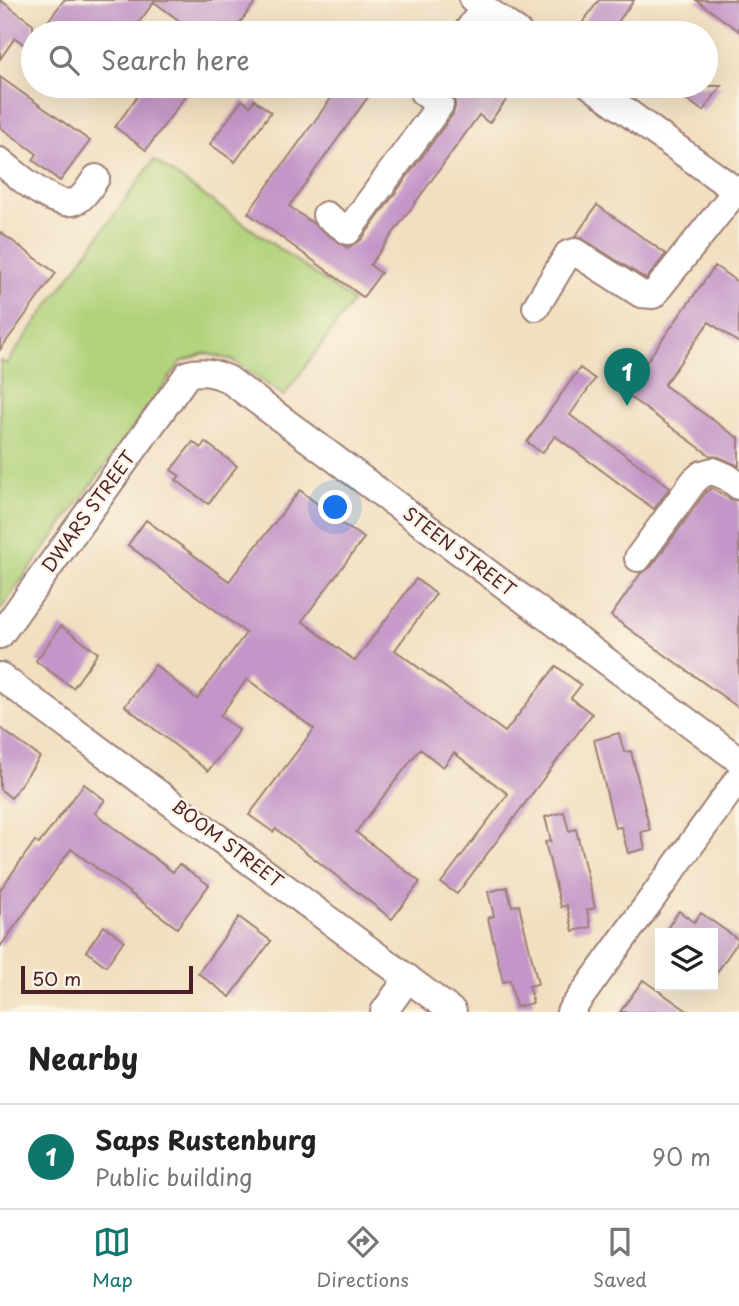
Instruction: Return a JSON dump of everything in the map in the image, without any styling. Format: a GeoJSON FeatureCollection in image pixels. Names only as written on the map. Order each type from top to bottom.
{"type":"FeatureCollection","features":[{"type":"Feature","properties":{"kind":"street"},"geometry":{"type":"LineString","coordinates":[[471,21],[479,4],[502,21]]}},
{"type":"Feature","properties":{"kind":"street"},"geometry":{"type":"LineString","coordinates":[[326,215],[348,231],[440,105],[431,98]]}},
{"type":"Feature","properties":{"kind":"street"},"geometry":{"type":"LineString","coordinates":[[536,307],[568,254],[575,252],[641,294],[653,295],[737,192],[608,98]]}},
{"type":"Feature","properties":{"kind":"street"},"geometry":{"type":"LineString","coordinates":[[0,161],[37,191],[63,203],[81,198],[96,178]]}},
{"type":"Feature","properties":{"kind":"street","name":"STEEN STREET"},"geometry":{"type":"LineString","coordinates":[[177,389],[188,374],[200,371],[228,379],[739,760]]}},
{"type":"Feature","properties":{"kind":"street","name":"DWARS STREET"},"geometry":{"type":"LineString","coordinates":[[0,635],[177,389]]}},
{"type":"Feature","properties":{"kind":"street"},"geometry":{"type":"LineString","coordinates":[[638,558],[694,481],[702,474],[713,471],[739,486]]}},
{"type":"Feature","properties":{"kind":"street","name":"BOOM STREET"},"geometry":{"type":"LineString","coordinates":[[0,676],[453,1012]]}},
{"type":"Feature","properties":{"kind":"street"},"geometry":{"type":"LineString","coordinates":[[570,1012],[739,778]]}},
{"type":"Feature","properties":{"kind":"street"},"geometry":{"type":"LineString","coordinates":[[384,1012],[408,978]]}},
{"type":"Feature","properties":{"kind":"green space"},"geometry":{"type":"Polygon","coordinates":[[[154,160],[353,301],[284,396],[232,360],[205,353],[181,362],[0,610],[0,360],[6,364],[154,160]]]}},
{"type":"Feature","properties":{"kind":"building"},"geometry":{"type":"Polygon","coordinates":[[[0,0],[29,21],[21,21],[21,42],[15,38],[0,59],[0,0]]]}},
{"type":"Feature","properties":{"kind":"building"},"geometry":{"type":"Polygon","coordinates":[[[64,0],[257,0],[241,21],[180,21],[154,2],[140,21],[48,21],[64,0]]]}},
{"type":"Feature","properties":{"kind":"building"},"geometry":{"type":"Polygon","coordinates":[[[599,0],[634,0],[619,21],[584,21],[599,0]]]}},
{"type":"Feature","properties":{"kind":"building"},"geometry":{"type":"Polygon","coordinates":[[[696,0],[739,0],[739,31],[696,0]]]}},
{"type":"Feature","properties":{"kind":"building"},"geometry":{"type":"Polygon","coordinates":[[[0,77],[21,92],[21,98],[30,98],[90,141],[60,181],[33,160],[37,154],[0,127],[0,77]]]}},
{"type":"Feature","properties":{"kind":"building"},"geometry":{"type":"Polygon","coordinates":[[[136,98],[184,98],[146,150],[115,127],[136,98]]]}},
{"type":"Feature","properties":{"kind":"building"},"geometry":{"type":"Polygon","coordinates":[[[331,98],[367,98],[289,206],[347,248],[361,240],[453,114],[454,98],[507,99],[489,123],[479,115],[370,265],[381,273],[363,297],[248,213],[331,98]]]}},
{"type":"Feature","properties":{"kind":"building"},"geometry":{"type":"Polygon","coordinates":[[[685,98],[712,98],[703,111],[685,98]]]}},
{"type":"Feature","properties":{"kind":"building"},"geometry":{"type":"Polygon","coordinates":[[[242,100],[250,106],[254,100],[271,112],[235,162],[210,144],[242,100]]]}},
{"type":"Feature","properties":{"kind":"building"},"geometry":{"type":"Polygon","coordinates":[[[597,205],[666,254],[646,279],[583,239],[575,237],[597,205]]]}},
{"type":"Feature","properties":{"kind":"building"},"geometry":{"type":"Polygon","coordinates":[[[0,232],[56,273],[0,350],[0,232]]]}},
{"type":"Feature","properties":{"kind":"building"},"geometry":{"type":"Polygon","coordinates":[[[715,266],[739,283],[739,343],[709,322],[664,385],[738,438],[739,436],[739,466],[711,456],[624,393],[715,266]]]}},
{"type":"Feature","properties":{"kind":"building"},"geometry":{"type":"Polygon","coordinates":[[[580,368],[595,379],[570,415],[670,487],[654,509],[555,436],[542,453],[527,442],[580,368]]]}},
{"type":"Feature","properties":{"kind":"building"},"geometry":{"type":"Polygon","coordinates":[[[193,442],[201,448],[205,442],[237,466],[208,504],[176,480],[180,476],[171,470],[193,442]]]}},
{"type":"Feature","properties":{"kind":"building"},"geometry":{"type":"Polygon","coordinates":[[[712,488],[730,499],[739,501],[739,708],[611,616],[641,573],[651,567],[706,492],[712,488]]]}},
{"type":"Feature","properties":{"kind":"building"},"geometry":{"type":"Polygon","coordinates":[[[300,490],[364,538],[302,621],[355,661],[416,579],[436,594],[395,650],[505,732],[556,666],[581,685],[571,698],[592,714],[457,894],[441,883],[508,794],[454,753],[443,767],[420,749],[356,832],[420,882],[392,919],[276,829],[273,832],[249,815],[314,729],[247,679],[220,716],[239,730],[208,771],[125,706],[155,665],[197,699],[246,633],[128,545],[146,520],[229,581],[300,490]]]}},
{"type":"Feature","properties":{"kind":"building"},"geometry":{"type":"Polygon","coordinates":[[[61,626],[98,653],[73,688],[36,661],[61,626]]]}},
{"type":"Feature","properties":{"kind":"building"},"geometry":{"type":"Polygon","coordinates":[[[0,728],[40,757],[11,798],[0,789],[0,728]]]}},
{"type":"Feature","properties":{"kind":"building"},"geometry":{"type":"Polygon","coordinates":[[[619,733],[624,752],[631,751],[650,830],[641,832],[645,849],[628,853],[621,827],[615,828],[594,740],[619,733]]]}},
{"type":"Feature","properties":{"kind":"building"},"geometry":{"type":"Polygon","coordinates":[[[84,784],[105,800],[95,813],[173,872],[179,864],[209,885],[177,928],[71,849],[0,947],[0,890],[35,841],[39,844],[84,784]]]}},
{"type":"Feature","properties":{"kind":"building"},"geometry":{"type":"Polygon","coordinates":[[[564,812],[569,831],[576,829],[595,908],[587,910],[591,927],[573,931],[567,905],[561,907],[545,842],[551,841],[545,817],[564,812]]]}},
{"type":"Feature","properties":{"kind":"building"},"geometry":{"type":"Polygon","coordinates":[[[507,887],[512,906],[519,905],[538,984],[529,986],[533,1003],[516,1007],[510,980],[503,982],[488,918],[494,916],[488,892],[507,887]]]}},
{"type":"Feature","properties":{"kind":"building"},"geometry":{"type":"Polygon","coordinates":[[[679,911],[694,922],[701,913],[739,940],[718,971],[718,928],[667,928],[679,911]]]}},
{"type":"Feature","properties":{"kind":"building"},"geometry":{"type":"Polygon","coordinates":[[[239,917],[271,941],[230,997],[198,973],[239,917]]]}},
{"type":"Feature","properties":{"kind":"building"},"geometry":{"type":"Polygon","coordinates":[[[104,926],[124,940],[106,966],[86,951],[104,926]]]}},
{"type":"Feature","properties":{"kind":"building"},"geometry":{"type":"Polygon","coordinates":[[[643,980],[655,991],[689,1012],[620,1012],[643,980]]]}},
{"type":"Feature","properties":{"kind":"place","name":"Saps Rustenburg"},"geometry":{"type":"Point","coordinates":[627,406]}}]}
